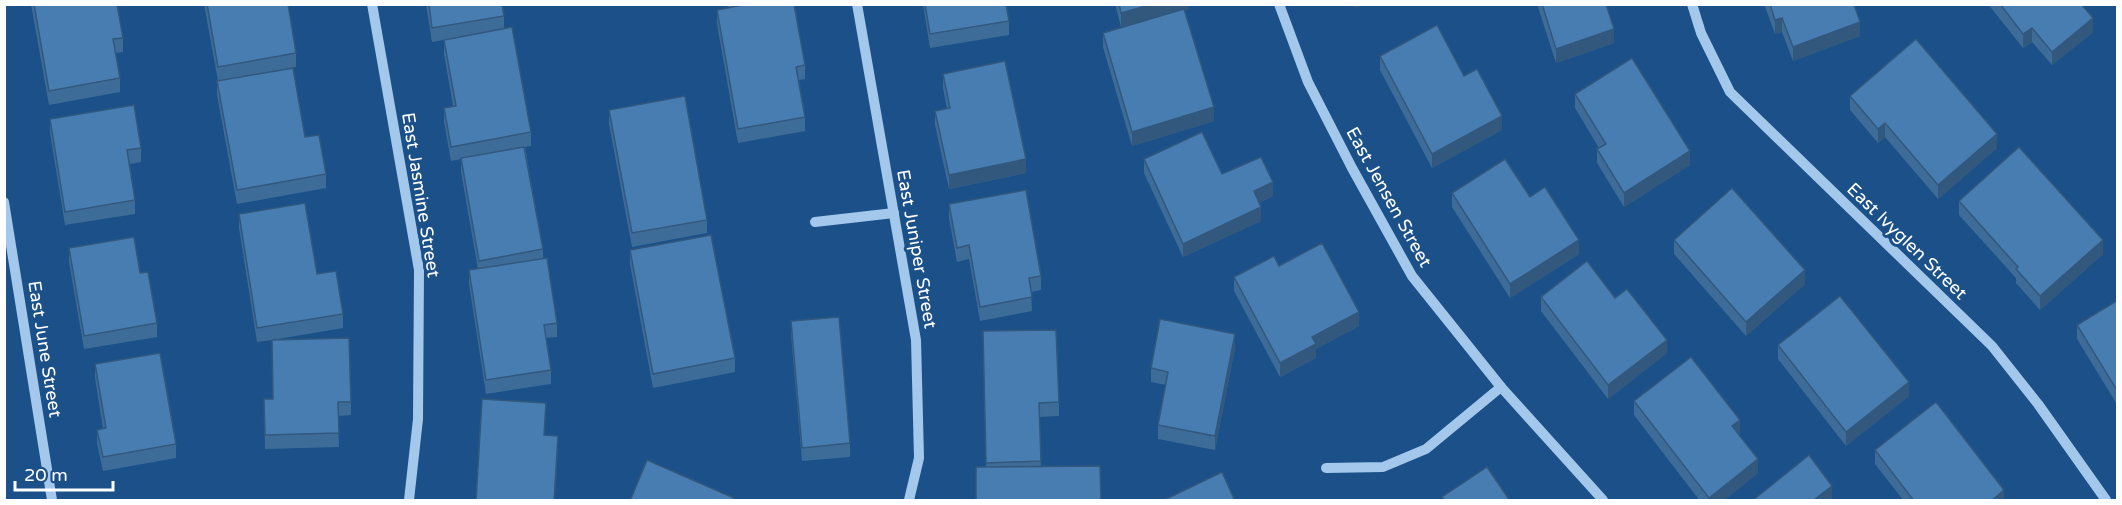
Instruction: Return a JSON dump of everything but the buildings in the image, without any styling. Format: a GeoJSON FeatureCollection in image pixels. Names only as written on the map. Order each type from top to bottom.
{"type":"FeatureCollection","features":[{"type":"Feature","properties":{"kind":"street","name":"East Jasmine Street"},"geometry":{"type":"LineString","coordinates":[[372,4],[419,270],[418,419],[409,501]]}},
{"type":"Feature","properties":{"kind":"street","name":"East Juniper Street"},"geometry":{"type":"LineString","coordinates":[[857,4],[916,340],[919,458],[909,501]]}},
{"type":"Feature","properties":{"kind":"street","name":"East Jensen Street"},"geometry":{"type":"LineString","coordinates":[[1279,4],[1308,82],[1352,168],[1412,276],[1501,387],[1603,501]]}},
{"type":"Feature","properties":{"kind":"street","name":"East Ivyglen Street"},"geometry":{"type":"LineString","coordinates":[[1692,4],[1701,33],[1730,92],[1992,346],[2038,404],[2106,501]]}},
{"type":"Feature","properties":{"kind":"street","name":"East June Street"},"geometry":{"type":"LineString","coordinates":[[4,202],[52,501]]}},
{"type":"Feature","properties":{"kind":"street"},"geometry":{"type":"LineString","coordinates":[[815,222],[894,213]]}},
{"type":"Feature","properties":{"kind":"street"},"geometry":{"type":"LineString","coordinates":[[1326,468],[1383,467],[1426,449],[1501,387]]}}]}
